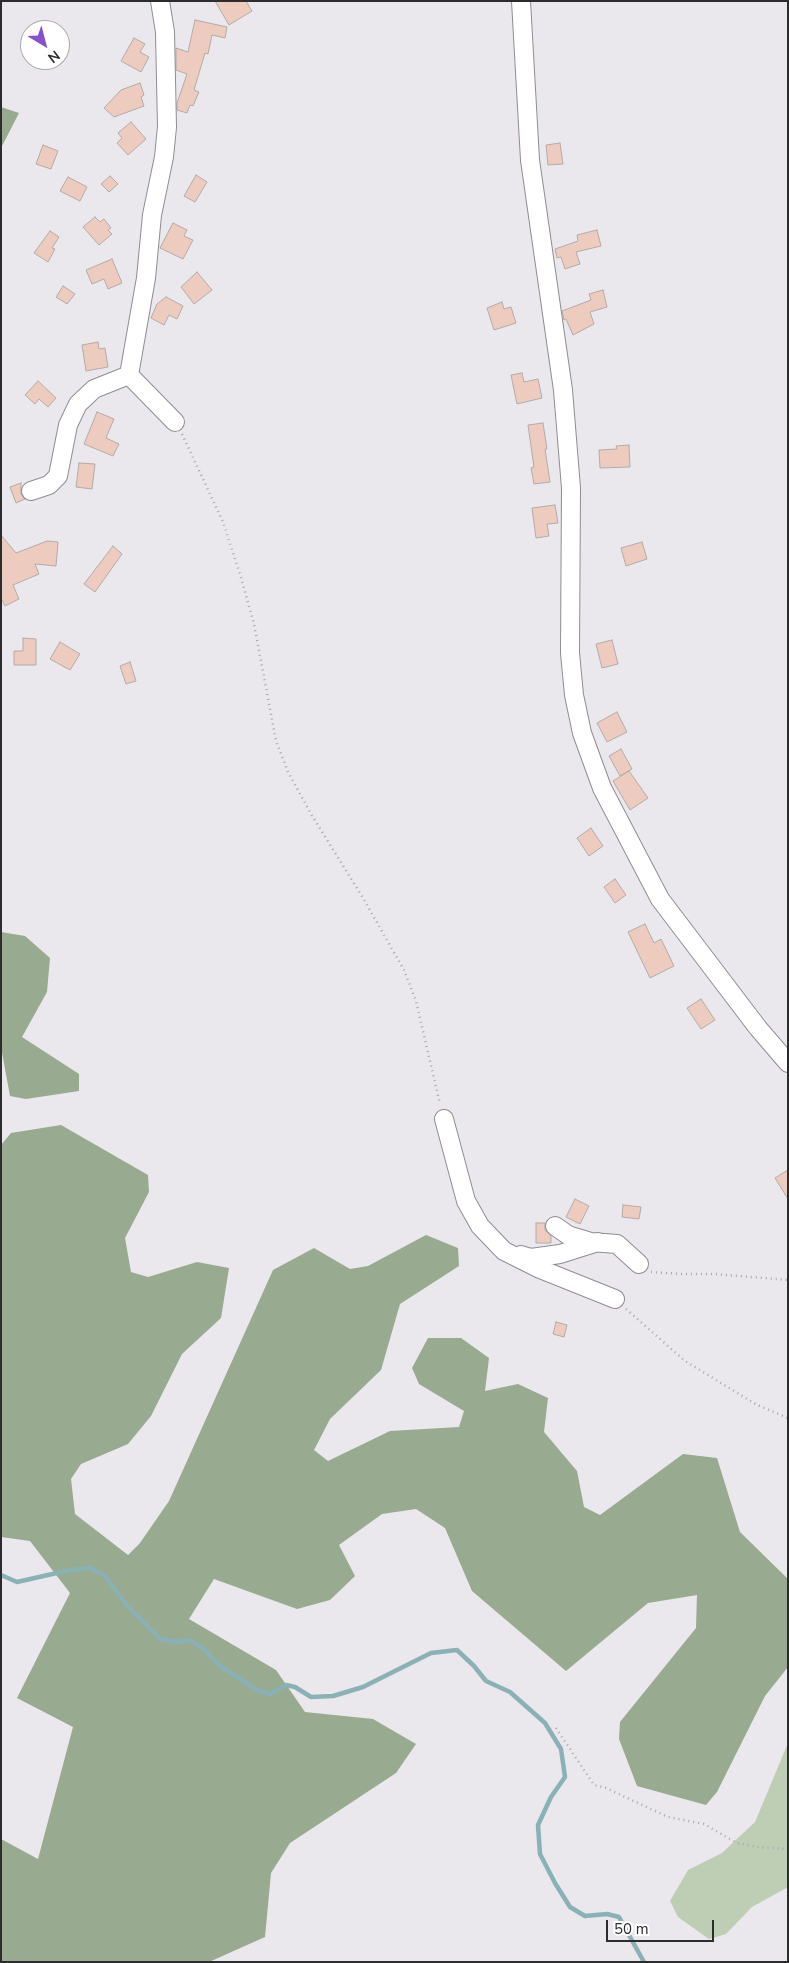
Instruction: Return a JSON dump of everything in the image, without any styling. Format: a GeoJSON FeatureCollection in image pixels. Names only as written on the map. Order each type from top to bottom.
{"type":"FeatureCollection","features":[{"type":"Feature","properties":{"kind":"street"},"geometry":{"type":"LineString","coordinates":[[129,375],[146,278],[152,216],[164,157],[167,128],[165,32],[160,1]]}},
{"type":"Feature","properties":{"kind":"street"},"geometry":{"type":"LineString","coordinates":[[521,1],[530,160],[563,390],[571,488],[570,653],[574,695],[582,733],[602,788],[645,874],[660,899],[758,1028],[788,1063]]}},
{"type":"Feature","properties":{"kind":"street"},"geometry":{"type":"LineString","coordinates":[[129,375],[175,422]]}},
{"type":"Feature","properties":{"kind":"street"},"geometry":{"type":"LineString","coordinates":[[31,491],[48,485],[58,476],[68,425],[78,404],[94,388],[129,375]]}},
{"type":"Feature","properties":{"kind":"street"},"geometry":{"type":"LineString","coordinates":[[444,1119],[466,1201],[480,1226],[504,1251],[540,1269],[615,1300]]}},
{"type":"Feature","properties":{"kind":"street"},"geometry":{"type":"LineString","coordinates":[[555,1226],[568,1235],[617,1244],[639,1264]]}},
{"type":"Feature","properties":{"kind":"street"},"geometry":{"type":"LineString","coordinates":[[504,1251],[531,1258],[560,1254],[598,1242]]}},
{"type":"Feature","properties":{"kind":"path"},"geometry":{"type":"LineString","coordinates":[[175,422],[189,447],[223,522],[240,574],[254,624],[276,741],[288,772],[311,814],[363,898],[404,970],[416,1001],[444,1119]]}},
{"type":"Feature","properties":{"kind":"path"},"geometry":{"type":"LineString","coordinates":[[639,1264],[653,1273],[715,1274],[788,1280]]}},
{"type":"Feature","properties":{"kind":"path"},"geometry":{"type":"LineString","coordinates":[[615,1300],[685,1360],[757,1405],[788,1418]]}},
{"type":"Feature","properties":{"kind":"path"},"geometry":{"type":"LineString","coordinates":[[556,1728],[580,1767],[594,1785],[606,1788],[668,1817],[704,1824],[736,1843],[788,1849]]}},
{"type":"Feature","properties":{"kind":"green space"},"geometry":{"type":"Polygon","coordinates":[[[1,107],[19,113],[1,148],[1,107]]]}},
{"type":"Feature","properties":{"kind":"green space"},"geometry":{"type":"Polygon","coordinates":[[[1,932],[25,936],[50,958],[47,992],[22,1037],[79,1074],[79,1091],[26,1099],[10,1096],[1,1047],[1,932]]]}},
{"type":"Feature","properties":{"kind":"green space"},"geometry":{"type":"Polygon","coordinates":[[[61,1125],[148,1175],[149,1192],[125,1238],[131,1272],[148,1277],[197,1262],[229,1268],[221,1318],[182,1354],[151,1416],[128,1444],[81,1464],[71,1479],[75,1514],[128,1555],[140,1543],[169,1501],[273,1270],[314,1248],[350,1269],[368,1266],[426,1235],[458,1248],[459,1266],[400,1304],[381,1370],[330,1419],[314,1450],[328,1461],[390,1431],[459,1427],[464,1411],[419,1384],[412,1368],[428,1338],[461,1338],[489,1358],[485,1391],[518,1384],[548,1398],[544,1432],[577,1471],[584,1507],[600,1515],[683,1454],[717,1458],[740,1532],[788,1579],[788,1667],[765,1696],[717,1792],[706,1805],[637,1786],[619,1739],[620,1722],[696,1628],[697,1595],[648,1603],[566,1671],[472,1591],[445,1528],[416,1509],[382,1514],[339,1545],[355,1576],[330,1600],[297,1609],[214,1579],[189,1619],[276,1670],[305,1712],[373,1719],[416,1744],[396,1773],[290,1843],[271,1873],[265,1937],[209,1962],[1,1962],[1,1839],[38,1859],[73,1727],[17,1698],[70,1593],[30,1541],[1,1537],[1,1145],[11,1133],[61,1125]]]}},
{"type":"Feature","properties":{"kind":"green space"},"geometry":{"type":"Polygon","coordinates":[[[788,1743],[788,1887],[752,1907],[726,1934],[709,1939],[678,1917],[670,1901],[688,1870],[722,1853],[755,1822],[788,1743]]]}},
{"type":"Feature","properties":{"kind":"building"},"geometry":{"type":"Polygon","coordinates":[[[215,1],[246,1],[252,11],[229,25],[215,1]]]}},
{"type":"Feature","properties":{"kind":"building"},"geometry":{"type":"Polygon","coordinates":[[[195,20],[227,27],[225,38],[212,35],[208,54],[205,53],[194,90],[199,92],[193,106],[190,105],[187,113],[177,110],[177,103],[187,74],[176,70],[176,48],[188,52],[195,20]]]}},
{"type":"Feature","properties":{"kind":"building"},"geometry":{"type":"Polygon","coordinates":[[[134,38],[145,44],[140,52],[149,57],[141,72],[121,61],[134,38]]]}},
{"type":"Feature","properties":{"kind":"building"},"geometry":{"type":"Polygon","coordinates":[[[140,83],[144,95],[141,97],[144,106],[114,117],[104,108],[121,90],[140,83]]]}},
{"type":"Feature","properties":{"kind":"building"},"geometry":{"type":"Polygon","coordinates":[[[131,122],[146,139],[128,155],[117,143],[122,138],[118,133],[131,122]]]}},
{"type":"Feature","properties":{"kind":"building"},"geometry":{"type":"Polygon","coordinates":[[[560,143],[563,164],[548,165],[546,145],[560,143]]]}},
{"type":"Feature","properties":{"kind":"building"},"geometry":{"type":"Polygon","coordinates":[[[43,145],[58,151],[51,169],[36,164],[43,145]]]}},
{"type":"Feature","properties":{"kind":"building"},"geometry":{"type":"Polygon","coordinates":[[[196,175],[207,182],[195,202],[184,196],[196,175]]]}},
{"type":"Feature","properties":{"kind":"building"},"geometry":{"type":"Polygon","coordinates":[[[110,176],[118,184],[109,192],[101,184],[110,176]]]}},
{"type":"Feature","properties":{"kind":"building"},"geometry":{"type":"Polygon","coordinates":[[[68,177],[87,187],[80,201],[60,191],[68,177]]]}},
{"type":"Feature","properties":{"kind":"building"},"geometry":{"type":"Polygon","coordinates":[[[95,217],[100,222],[104,219],[111,228],[108,230],[112,234],[99,245],[83,227],[95,217]]]}},
{"type":"Feature","properties":{"kind":"building"},"geometry":{"type":"Polygon","coordinates":[[[173,223],[187,230],[184,236],[193,240],[183,259],[160,248],[173,223]]]}},
{"type":"Feature","properties":{"kind":"building"},"geometry":{"type":"Polygon","coordinates":[[[597,230],[601,246],[576,252],[580,264],[565,269],[561,257],[557,258],[555,249],[578,241],[577,235],[597,230]]]}},
{"type":"Feature","properties":{"kind":"building"},"geometry":{"type":"Polygon","coordinates":[[[50,231],[59,237],[52,248],[55,249],[48,262],[34,253],[50,231]]]}},
{"type":"Feature","properties":{"kind":"building"},"geometry":{"type":"Polygon","coordinates":[[[112,259],[122,283],[108,289],[104,279],[92,284],[86,270],[112,259]]]}},
{"type":"Feature","properties":{"kind":"building"},"geometry":{"type":"Polygon","coordinates":[[[197,272],[212,290],[194,304],[181,287],[197,272]]]}},
{"type":"Feature","properties":{"kind":"building"},"geometry":{"type":"Polygon","coordinates":[[[63,286],[75,294],[67,304],[56,297],[63,286]]]}},
{"type":"Feature","properties":{"kind":"building"},"geometry":{"type":"Polygon","coordinates":[[[603,290],[607,307],[590,312],[594,324],[573,335],[566,319],[564,320],[562,311],[591,300],[589,294],[603,290]]]}},
{"type":"Feature","properties":{"kind":"building"},"geometry":{"type":"Polygon","coordinates":[[[166,297],[183,306],[177,319],[169,315],[164,325],[151,318],[157,304],[166,297]]]}},
{"type":"Feature","properties":{"kind":"building"},"geometry":{"type":"Polygon","coordinates":[[[502,302],[504,309],[511,307],[516,323],[494,330],[487,308],[502,302]]]}},
{"type":"Feature","properties":{"kind":"building"},"geometry":{"type":"Polygon","coordinates":[[[98,342],[99,349],[105,348],[108,367],[86,371],[82,345],[98,342]]]}},
{"type":"Feature","properties":{"kind":"building"},"geometry":{"type":"Polygon","coordinates":[[[522,373],[524,382],[538,379],[542,398],[517,404],[511,375],[522,373]]]}},
{"type":"Feature","properties":{"kind":"building"},"geometry":{"type":"Polygon","coordinates":[[[38,381],[56,398],[48,407],[39,399],[35,404],[25,395],[38,381]]]}},
{"type":"Feature","properties":{"kind":"building"},"geometry":{"type":"Polygon","coordinates":[[[97,412],[114,419],[106,438],[119,444],[113,456],[84,444],[97,412]]]}},
{"type":"Feature","properties":{"kind":"building"},"geometry":{"type":"Polygon","coordinates":[[[543,423],[550,482],[534,484],[531,468],[534,467],[528,425],[543,423]]]}},
{"type":"Feature","properties":{"kind":"building"},"geometry":{"type":"Polygon","coordinates":[[[629,445],[630,467],[600,468],[599,450],[617,449],[616,446],[629,445]]]}},
{"type":"Feature","properties":{"kind":"building"},"geometry":{"type":"Polygon","coordinates":[[[79,463],[95,464],[92,489],[76,487],[79,463]]]}},
{"type":"Feature","properties":{"kind":"building"},"geometry":{"type":"Polygon","coordinates":[[[21,483],[21,494],[25,499],[16,503],[10,487],[21,483]]]}},
{"type":"Feature","properties":{"kind":"building"},"geometry":{"type":"Polygon","coordinates":[[[555,505],[558,523],[547,524],[549,536],[536,538],[532,508],[555,505]]]}},
{"type":"Feature","properties":{"kind":"building"},"geometry":{"type":"Polygon","coordinates":[[[1,535],[16,553],[47,541],[58,542],[56,566],[35,564],[39,574],[13,585],[19,599],[5,606],[1,598],[1,535]]]}},
{"type":"Feature","properties":{"kind":"building"},"geometry":{"type":"Polygon","coordinates":[[[642,542],[647,559],[626,566],[621,548],[642,542]]]}},
{"type":"Feature","properties":{"kind":"building"},"geometry":{"type":"Polygon","coordinates":[[[113,546],[122,554],[95,592],[84,584],[113,546]]]}},
{"type":"Feature","properties":{"kind":"building"},"geometry":{"type":"Polygon","coordinates":[[[23,638],[36,639],[36,665],[14,665],[14,651],[23,651],[23,638]]]}},
{"type":"Feature","properties":{"kind":"building"},"geometry":{"type":"Polygon","coordinates":[[[612,640],[618,664],[602,668],[596,644],[612,640]]]}},
{"type":"Feature","properties":{"kind":"building"},"geometry":{"type":"Polygon","coordinates":[[[60,642],[80,654],[70,670],[50,659],[60,642]]]}},
{"type":"Feature","properties":{"kind":"building"},"geometry":{"type":"Polygon","coordinates":[[[130,662],[136,681],[126,684],[120,666],[130,662]]]}},
{"type":"Feature","properties":{"kind":"building"},"geometry":{"type":"Polygon","coordinates":[[[617,712],[627,732],[607,742],[597,723],[617,712]]]}},
{"type":"Feature","properties":{"kind":"building"},"geometry":{"type":"Polygon","coordinates":[[[621,749],[632,769],[620,776],[609,756],[621,749]]]}},
{"type":"Feature","properties":{"kind":"building"},"geometry":{"type":"Polygon","coordinates":[[[629,771],[648,798],[630,810],[613,781],[629,771]]]}},
{"type":"Feature","properties":{"kind":"building"},"geometry":{"type":"Polygon","coordinates":[[[591,828],[603,846],[589,856],[577,838],[591,828]]]}},
{"type":"Feature","properties":{"kind":"building"},"geometry":{"type":"Polygon","coordinates":[[[615,879],[626,895],[615,903],[604,887],[615,879]]]}},
{"type":"Feature","properties":{"kind":"building"},"geometry":{"type":"Polygon","coordinates":[[[645,924],[654,943],[661,939],[674,966],[650,978],[628,932],[645,924]]]}},
{"type":"Feature","properties":{"kind":"building"},"geometry":{"type":"Polygon","coordinates":[[[701,999],[715,1020],[701,1029],[687,1008],[701,999]]]}},
{"type":"Feature","properties":{"kind":"building"},"geometry":{"type":"Polygon","coordinates":[[[788,1170],[788,1199],[775,1178],[788,1170]]]}},
{"type":"Feature","properties":{"kind":"building"},"geometry":{"type":"Polygon","coordinates":[[[575,1199],[589,1206],[580,1224],[566,1217],[575,1199]]]}},
{"type":"Feature","properties":{"kind":"building"},"geometry":{"type":"Polygon","coordinates":[[[623,1205],[641,1207],[639,1219],[622,1217],[623,1205]]]}},
{"type":"Feature","properties":{"kind":"building"},"geometry":{"type":"Polygon","coordinates":[[[536,1223],[545,1223],[545,1230],[551,1236],[551,1243],[536,1243],[536,1223]]]}},
{"type":"Feature","properties":{"kind":"building"},"geometry":{"type":"Polygon","coordinates":[[[556,1322],[567,1325],[564,1337],[553,1334],[556,1322]]]}},
{"type":"Feature","properties":{"kind":"waterway"},"geometry":{"type":"LineString","coordinates":[[1,1575],[17,1582],[70,1570],[91,1568],[105,1576],[128,1607],[160,1639],[176,1642],[190,1640],[205,1650],[220,1666],[257,1690],[270,1694],[286,1685],[295,1687],[311,1697],[333,1696],[363,1687],[431,1653],[457,1650],[486,1681],[510,1692],[545,1723],[561,1749],[565,1777],[551,1797],[538,1825],[540,1854],[570,1907],[585,1916],[607,1914],[619,1917],[644,1962]]}}]}
